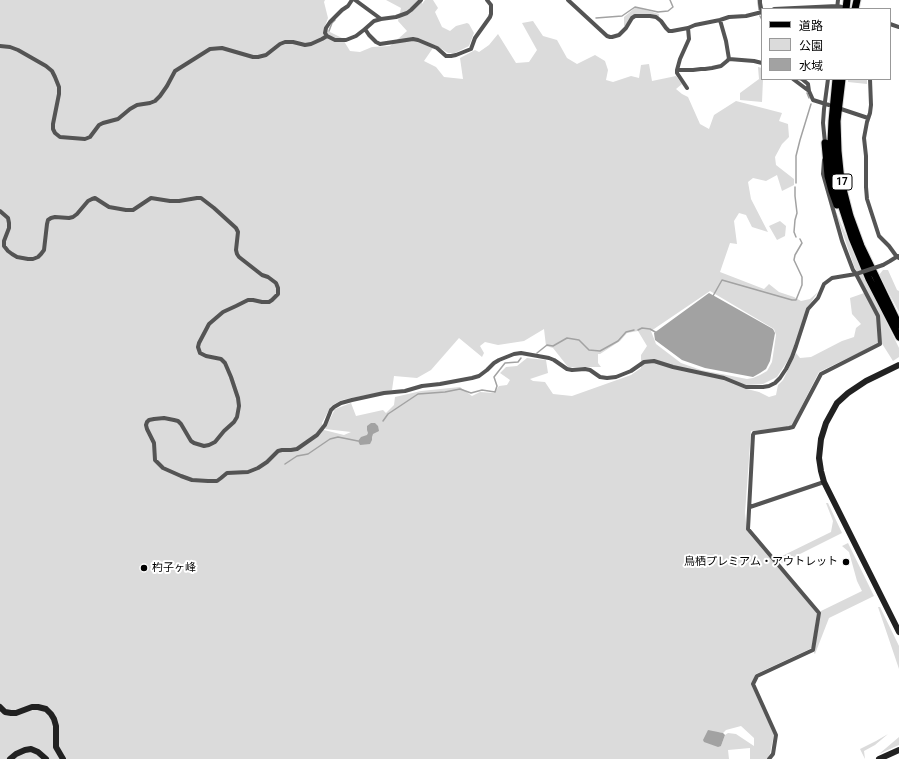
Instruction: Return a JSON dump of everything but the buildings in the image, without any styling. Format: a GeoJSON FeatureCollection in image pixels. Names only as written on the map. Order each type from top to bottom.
{"type":"FeatureCollection","features":[{"type":"Feature","properties":{"kind":"main road"},"geometry":{"type":"LineString","coordinates":[[841,8],[847,0]]}},
{"type":"Feature","properties":{"kind":"main road","name":"17"},"geometry":{"type":"LineString","coordinates":[[836,80],[832,122],[833,165],[840,201],[848,228],[869,279],[899,337]]}},
{"type":"Feature","properties":{"kind":"main road","name":"17"},"geometry":{"type":"LineString","coordinates":[[842,80],[837,121],[841,181],[850,216],[861,246],[899,325]]}},
{"type":"Feature","properties":{"kind":"main road"},"geometry":{"type":"LineString","coordinates":[[825,143],[828,176],[832,191],[839,212],[848,228]]}},
{"type":"Feature","properties":{"kind":"street"},"geometry":{"type":"LineString","coordinates":[[352,0],[348,6],[330,22],[326,28],[325,33],[327,36],[335,40],[346,40],[356,36],[374,22],[407,13],[421,0]]}},
{"type":"Feature","properties":{"kind":"street"},"geometry":{"type":"LineString","coordinates":[[355,0],[381,19]]}},
{"type":"Feature","properties":{"kind":"street"},"geometry":{"type":"LineString","coordinates":[[366,29],[369,35],[380,44],[413,39],[437,48],[446,56],[456,55],[471,49],[475,38],[490,17],[491,5],[488,0]]}},
{"type":"Feature","properties":{"kind":"street"},"geometry":{"type":"LineString","coordinates":[[568,0],[607,36],[610,37],[619,35],[635,16],[656,17],[661,20],[669,31],[672,31],[729,17],[746,16],[761,12]]}},
{"type":"Feature","properties":{"kind":"street"},"geometry":{"type":"LineString","coordinates":[[838,0],[841,8]]}},
{"type":"Feature","properties":{"kind":"street"},"geometry":{"type":"LineString","coordinates":[[720,20],[729,58]]}},
{"type":"Feature","properties":{"kind":"street"},"geometry":{"type":"LineString","coordinates":[[687,88],[677,70],[680,59],[689,40],[688,28]]}},
{"type":"Feature","properties":{"kind":"street"},"geometry":{"type":"LineString","coordinates":[[0,46],[18,50],[42,63],[52,71],[56,77],[59,87],[53,124],[55,133],[60,137],[86,139],[90,137],[103,122],[118,119],[137,105],[150,103],[155,100],[160,96],[176,71],[210,49],[222,48],[253,57],[258,57],[266,55],[285,42],[293,42],[304,45],[311,44],[327,36]]}},
{"type":"Feature","properties":{"kind":"street"},"geometry":{"type":"LineString","coordinates":[[677,70],[705,70],[721,66],[729,58]]}},
{"type":"Feature","properties":{"kind":"street"},"geometry":{"type":"LineString","coordinates":[[729,58],[761,63]]}},
{"type":"Feature","properties":{"kind":"street"},"geometry":{"type":"LineString","coordinates":[[794,80],[809,91]]}},
{"type":"Feature","properties":{"kind":"street"},"geometry":{"type":"LineString","coordinates":[[803,80],[808,84],[813,100],[827,104]]}},
{"type":"Feature","properties":{"kind":"street"},"geometry":{"type":"LineString","coordinates":[[769,759],[773,754],[776,735],[753,684],[757,676],[813,650],[819,613],[748,530],[753,435],[754,433],[792,427],[821,374],[880,344],[878,316],[853,270],[842,241],[823,174],[825,143],[823,123],[827,104],[828,80]]}},
{"type":"Feature","properties":{"kind":"street"},"geometry":{"type":"LineString","coordinates":[[0,211],[8,218],[9,223],[4,246],[8,251],[17,257],[28,259],[38,257],[44,250],[46,224],[48,220],[55,217],[73,217],[88,201],[96,198],[109,207],[133,210],[151,198],[179,201],[201,198],[236,228],[238,232],[236,250],[239,257],[262,275],[268,277],[276,283],[278,288],[278,294],[272,300],[265,302],[248,300],[220,314],[209,324],[199,343],[198,350],[202,355],[221,359],[225,363],[238,398],[239,406],[237,417],[215,442],[204,446],[198,445],[191,441],[178,421],[164,418],[154,418],[149,420],[146,425],[154,443],[155,460],[163,468],[192,480],[216,481],[227,473],[248,472],[258,468],[267,462],[278,451],[297,449],[318,434],[325,425],[331,410],[341,403],[384,393],[405,391],[422,386],[456,380],[465,380],[479,376],[488,370],[494,363],[514,354],[521,353],[549,358],[567,369],[590,370],[600,377],[607,378],[616,377],[631,371],[644,362],[654,361],[724,378],[746,387],[769,386],[775,383],[786,369],[792,357],[808,309],[818,298],[824,284],[832,278],[856,274],[883,265],[898,257],[879,236],[868,203],[864,138],[871,104],[870,80]]}},
{"type":"Feature","properties":{"kind":"street"},"geometry":{"type":"LineString","coordinates":[[841,109],[868,118]]}},
{"type":"Feature","properties":{"kind":"street"},"geometry":{"type":"LineString","coordinates":[[898,365],[854,389],[837,403],[826,423],[821,439],[819,458],[824,482],[899,632]]}},
{"type":"Feature","properties":{"kind":"street"},"geometry":{"type":"LineString","coordinates":[[750,507],[824,482]]}},
{"type":"Feature","properties":{"kind":"street"},"geometry":{"type":"LineString","coordinates":[[0,707],[5,712],[10,714],[32,707],[46,709],[52,714],[54,719],[56,726],[56,747],[64,759]]}},
{"type":"Feature","properties":{"kind":"street"},"geometry":{"type":"LineString","coordinates":[[10,759],[16,754],[31,749],[38,752],[46,759]]}},
{"type":"Feature","properties":{"kind":"street"},"geometry":{"type":"LineString","coordinates":[[879,759],[899,750]]}},
{"type":"Feature","properties":{"kind":"green space"},"geometry":{"type":"Polygon","coordinates":[[[0,0],[325,0],[324,2],[328,18],[324,29],[342,38],[350,51],[360,52],[372,47],[390,46],[407,31],[398,21],[401,8],[386,0],[422,0],[422,4],[425,0],[433,0],[438,8],[435,12],[442,27],[450,31],[456,26],[467,23],[474,33],[469,46],[455,53],[448,53],[435,45],[424,61],[436,67],[444,77],[463,79],[460,58],[475,50],[479,52],[489,45],[498,34],[516,63],[529,62],[537,50],[522,23],[533,21],[543,36],[557,40],[567,58],[577,64],[595,55],[605,61],[608,70],[606,80],[613,82],[631,76],[639,78],[641,65],[649,64],[652,81],[676,76],[682,84],[676,89],[688,97],[700,124],[709,129],[714,115],[736,101],[782,113],[779,121],[788,124],[789,137],[782,144],[775,157],[776,165],[794,179],[794,185],[782,191],[777,175],[766,181],[753,178],[748,182],[751,199],[768,232],[752,227],[746,215],[739,213],[734,221],[737,244],[730,243],[720,272],[764,289],[769,284],[779,292],[801,301],[810,299],[818,292],[807,308],[792,354],[777,377],[763,384],[747,385],[747,389],[759,392],[769,397],[776,395],[778,385],[783,380],[796,353],[800,358],[811,357],[842,341],[854,337],[856,328],[861,324],[852,314],[850,298],[867,292],[854,266],[832,202],[857,261],[899,348],[899,357],[893,361],[881,342],[819,372],[791,427],[751,431],[745,513],[747,531],[817,613],[812,648],[756,674],[751,684],[774,734],[770,754],[767,759],[750,759],[750,748],[728,750],[729,759],[0,759],[0,0]],[[710,291],[651,331],[656,344],[681,363],[701,370],[747,379],[753,378],[767,371],[772,362],[776,335],[774,329],[710,291]],[[544,329],[524,341],[498,345],[485,342],[480,346],[484,353],[482,357],[459,338],[431,370],[417,378],[394,376],[392,390],[342,400],[331,406],[322,423],[324,430],[344,435],[351,432],[325,429],[335,409],[351,403],[356,416],[383,410],[386,413],[394,405],[395,397],[421,391],[460,387],[472,396],[480,392],[494,393],[499,386],[507,385],[510,380],[500,373],[506,367],[517,366],[527,358],[546,360],[548,373],[530,379],[533,381],[545,382],[553,394],[572,396],[631,375],[641,368],[641,355],[647,346],[638,331],[627,333],[620,341],[598,354],[598,363],[601,367],[568,367],[553,348],[546,346],[544,329]],[[741,726],[726,730],[723,733],[716,732],[721,746],[725,735],[728,733],[736,734],[754,746],[754,738],[741,726]]]}},
{"type":"Feature","properties":{"kind":"green space"},"geometry":{"type":"Polygon","coordinates":[[[636,7],[659,14],[659,17],[635,15],[624,27],[624,17],[636,7]]]}},
{"type":"Feature","properties":{"kind":"green space"},"geometry":{"type":"Polygon","coordinates":[[[758,67],[761,68],[761,80],[763,80],[762,102],[740,100],[740,93],[759,79],[758,67]]]}},
{"type":"Feature","properties":{"kind":"green space"},"geometry":{"type":"Polygon","coordinates":[[[848,80],[867,80],[867,84],[848,82],[848,80]]]}},
{"type":"Feature","properties":{"kind":"green space"},"geometry":{"type":"Polygon","coordinates":[[[780,221],[786,226],[785,236],[777,240],[769,226],[780,221]]]}},
{"type":"Feature","properties":{"kind":"green space"},"geometry":{"type":"Polygon","coordinates":[[[883,270],[888,270],[897,290],[899,291],[899,312],[879,275],[883,270]]]}},
{"type":"Feature","properties":{"kind":"green space"},"geometry":{"type":"Polygon","coordinates":[[[826,503],[828,503],[842,533],[782,563],[778,558],[831,532],[833,521],[826,503]]]}},
{"type":"Feature","properties":{"kind":"green space"},"geometry":{"type":"Polygon","coordinates":[[[848,543],[874,596],[829,618],[815,654],[821,611],[862,591],[857,581],[849,552],[842,546],[848,543]]]}},
{"type":"Feature","properties":{"kind":"green space"},"geometry":{"type":"Polygon","coordinates":[[[878,607],[880,607],[899,646],[899,669],[878,607]]]}},
{"type":"Feature","properties":{"kind":"green space"},"geometry":{"type":"Polygon","coordinates":[[[888,734],[875,745],[864,751],[865,759],[860,749],[888,734]]]}},
{"type":"Feature","properties":{"kind":"green space"},"geometry":{"type":"Polygon","coordinates":[[[899,737],[899,745],[879,754],[899,737]]]}},
{"type":"Feature","properties":{"kind":"water"},"geometry":{"type":"Polygon","coordinates":[[[709,293],[773,329],[775,333],[770,361],[766,369],[753,377],[705,368],[682,360],[655,340],[654,333],[709,293]]]}},
{"type":"Feature","properties":{"kind":"water"},"geometry":{"type":"Polygon","coordinates":[[[371,423],[375,423],[378,426],[379,431],[373,434],[370,444],[360,445],[358,441],[361,437],[367,435],[367,426],[371,423]]]}},
{"type":"Feature","properties":{"kind":"water"},"geometry":{"type":"Polygon","coordinates":[[[708,730],[723,733],[725,735],[721,746],[718,747],[704,742],[703,740],[708,730]]]}},
{"type":"Feature","properties":{"kind":"waterway"},"geometry":{"type":"LineString","coordinates":[[596,18],[622,16],[635,7],[658,12],[668,11],[673,7],[670,0]]}},
{"type":"Feature","properties":{"kind":"waterway"},"geometry":{"type":"LineString","coordinates":[[758,0],[759,10]]}},
{"type":"Feature","properties":{"kind":"waterway"},"geometry":{"type":"LineString","coordinates":[[329,31],[335,20]]}},
{"type":"Feature","properties":{"kind":"waterway"},"geometry":{"type":"LineString","coordinates":[[807,93],[809,98]]}},
{"type":"Feature","properties":{"kind":"waterway"},"geometry":{"type":"LineString","coordinates":[[796,183],[796,156],[811,104]]}},
{"type":"Feature","properties":{"kind":"waterway"},"geometry":{"type":"LineString","coordinates":[[795,187],[797,213],[794,232],[796,237]]}},
{"type":"Feature","properties":{"kind":"waterway"},"geometry":{"type":"LineString","coordinates":[[713,296],[722,280],[796,300],[802,285],[802,277],[794,260],[795,255],[802,243],[800,239]]}},
{"type":"Feature","properties":{"kind":"waterway"},"geometry":{"type":"LineString","coordinates":[[638,330],[642,328],[650,329],[657,333]]}},
{"type":"Feature","properties":{"kind":"waterway"},"geometry":{"type":"LineString","coordinates":[[537,353],[547,345],[553,346],[567,338],[579,340],[589,350],[600,351],[618,341],[626,332],[634,330]]}},
{"type":"Feature","properties":{"kind":"waterway"},"geometry":{"type":"LineString","coordinates":[[383,421],[388,414],[418,394],[445,392],[460,389],[471,393],[482,390],[495,392],[497,386],[494,377],[505,363],[518,362],[521,358]]}},
{"type":"Feature","properties":{"kind":"waterway"},"geometry":{"type":"LineString","coordinates":[[285,464],[297,456],[308,454],[330,439],[338,437],[358,441]]}},
{"type":"Feature","properties":{"kind":"place","name":"鳥栖プレミアム・アウトレット"},"geometry":{"type":"Point","coordinates":[846,562]}},
{"type":"Feature","properties":{"kind":"place","name":"杓子ヶ峰"},"geometry":{"type":"Point","coordinates":[144,568]}}]}
